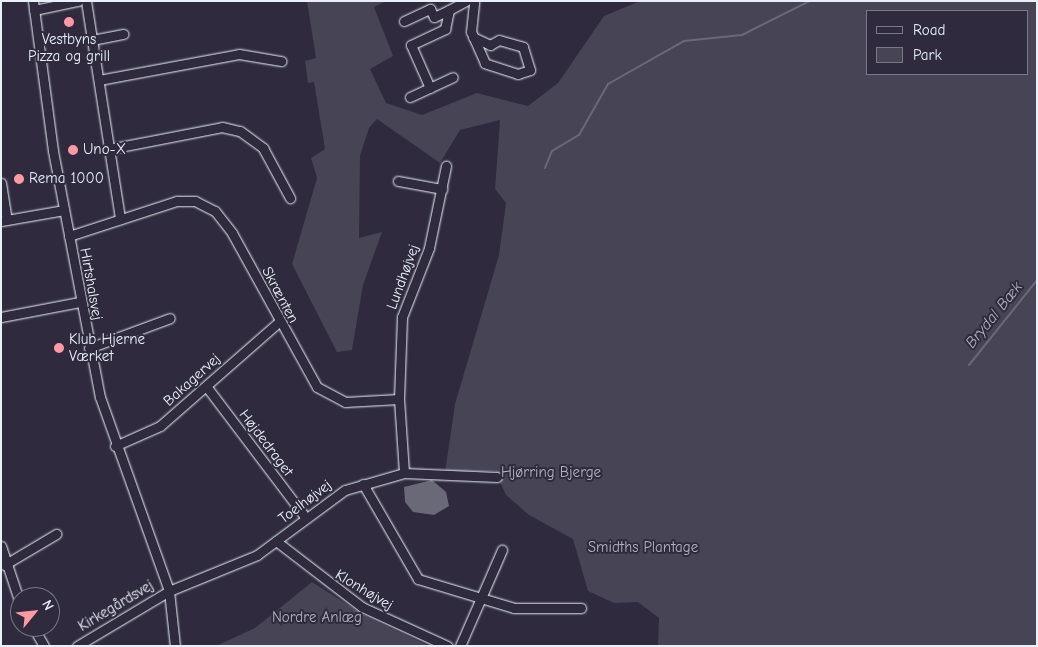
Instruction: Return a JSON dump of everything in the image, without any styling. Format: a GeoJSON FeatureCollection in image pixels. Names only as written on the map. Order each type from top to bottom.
{"type":"FeatureCollection","features":[{"type":"Feature","properties":{"kind":"street"},"geometry":{"type":"LineString","coordinates":[[33,6],[78,1]]}},
{"type":"Feature","properties":{"kind":"street"},"geometry":{"type":"LineString","coordinates":[[86,1],[120,219]]}},
{"type":"Feature","properties":{"kind":"street"},"geometry":{"type":"LineString","coordinates":[[404,21],[430,9],[434,17],[466,1]]}},
{"type":"Feature","properties":{"kind":"street"},"geometry":{"type":"LineString","coordinates":[[473,37],[490,45],[499,40],[523,48],[530,70],[518,74],[485,63],[473,37],[474,1]]}},
{"type":"Feature","properties":{"kind":"street","name":"Hirtshalsvej"},"geometry":{"type":"LineString","coordinates":[[33,6],[68,236],[89,348],[115,446],[169,591],[175,646]]}},
{"type":"Feature","properties":{"kind":"street"},"geometry":{"type":"LineString","coordinates":[[430,88],[411,45],[445,29],[449,10]]}},
{"type":"Feature","properties":{"kind":"street"},"geometry":{"type":"LineString","coordinates":[[92,40],[123,34]]}},
{"type":"Feature","properties":{"kind":"street"},"geometry":{"type":"LineString","coordinates":[[98,80],[239,54],[281,61]]}},
{"type":"Feature","properties":{"kind":"street"},"geometry":{"type":"LineString","coordinates":[[410,97],[453,77]]}},
{"type":"Feature","properties":{"kind":"street"},"geometry":{"type":"LineString","coordinates":[[109,149],[222,127],[240,131],[263,148],[290,198]]}},
{"type":"Feature","properties":{"kind":"street","name":"Lundhøjvej"},"geometry":{"type":"LineString","coordinates":[[399,399],[402,318],[429,248],[446,166]]}},
{"type":"Feature","properties":{"kind":"street"},"geometry":{"type":"LineString","coordinates":[[398,181],[442,189]]}},
{"type":"Feature","properties":{"kind":"street"},"geometry":{"type":"LineString","coordinates":[[1,183],[4,221],[64,210]]}},
{"type":"Feature","properties":{"kind":"street","name":"Skrænten"},"geometry":{"type":"LineString","coordinates":[[68,236],[177,201],[209,207],[228,226],[301,363],[317,387],[345,402],[399,399]]}},
{"type":"Feature","properties":{"kind":"street"},"geometry":{"type":"LineString","coordinates":[[1,317],[80,302]]}},
{"type":"Feature","properties":{"kind":"street"},"geometry":{"type":"LineString","coordinates":[[89,348],[170,318]]}},
{"type":"Feature","properties":{"kind":"street","name":"Bakagervej"},"geometry":{"type":"LineString","coordinates":[[115,446],[160,426],[279,322]]}},
{"type":"Feature","properties":{"kind":"street","name":"Højdedraget"},"geometry":{"type":"LineString","coordinates":[[206,386],[306,517]]}},
{"type":"Feature","properties":{"kind":"street"},"geometry":{"type":"LineString","coordinates":[[399,399],[404,473]]}},
{"type":"Feature","properties":{"kind":"street","name":"Toelhøjvej"},"geometry":{"type":"LineString","coordinates":[[169,591],[243,562],[276,541],[345,490],[404,473],[497,477]]}},
{"type":"Feature","properties":{"kind":"street"},"geometry":{"type":"LineString","coordinates":[[363,484],[418,579],[480,600],[514,608],[581,608]]}},
{"type":"Feature","properties":{"kind":"street"},"geometry":{"type":"LineString","coordinates":[[4,565],[56,534]]}},
{"type":"Feature","properties":{"kind":"street","name":"Klonhøjvej"},"geometry":{"type":"LineString","coordinates":[[276,541],[317,577],[362,607],[447,646]]}},
{"type":"Feature","properties":{"kind":"street"},"geometry":{"type":"LineString","coordinates":[[1,546],[4,565],[13,587]]}},
{"type":"Feature","properties":{"kind":"street"},"geometry":{"type":"LineString","coordinates":[[460,646],[502,550]]}},
{"type":"Feature","properties":{"kind":"street","name":"Kirkegårdsvej"},"geometry":{"type":"LineString","coordinates":[[78,646],[169,591]]}},
{"type":"Feature","properties":{"kind":"green space"},"geometry":{"type":"Polygon","coordinates":[[[307,1],[386,1],[374,7],[393,56],[370,69],[386,103],[422,115],[477,93],[528,106],[558,83],[604,16],[640,1],[1037,1],[1037,646],[658,646],[659,618],[638,602],[614,603],[588,591],[573,539],[529,515],[506,495],[495,471],[445,472],[455,404],[499,255],[506,203],[495,189],[500,120],[460,130],[440,163],[377,119],[369,128],[360,156],[359,238],[382,232],[363,285],[352,350],[337,352],[292,264],[317,178],[311,158],[325,149],[314,82],[308,83],[305,61],[316,58],[307,1]]]}},
{"type":"Feature","properties":{"kind":"green space","name":"Nordre Anlæg"},"geometry":{"type":"Polygon","coordinates":[[[312,582],[367,617],[429,646],[216,646],[255,628],[312,582]]]}},
{"type":"Feature","properties":{"kind":"water"},"geometry":{"type":"Polygon","coordinates":[[[432,480],[446,492],[449,506],[434,515],[413,512],[405,502],[404,487],[432,480]]]}},
{"type":"Feature","properties":{"kind":"waterway"},"geometry":{"type":"LineString","coordinates":[[545,168],[552,151],[579,135],[608,84],[684,41],[742,35],[810,1]]}},
{"type":"Feature","properties":{"kind":"waterway","name":"Brydal Bæk"},"geometry":{"type":"LineString","coordinates":[[969,365],[1037,280]]}},
{"type":"Feature","properties":{"kind":"place","name":"Vestbyns Pizza og grill"},"geometry":{"type":"Point","coordinates":[69,22]}},
{"type":"Feature","properties":{"kind":"place","name":"Uno-X"},"geometry":{"type":"Point","coordinates":[73,150]}},
{"type":"Feature","properties":{"kind":"place","name":"Rema 1000"},"geometry":{"type":"Point","coordinates":[19,179]}},
{"type":"Feature","properties":{"kind":"place","name":"Klub Hjerne Værket"},"geometry":{"type":"Point","coordinates":[59,348]}},
{"type":"Feature","properties":{"kind":"park label","name":"Hjørring Bjerge"},"geometry":{"type":"Point","coordinates":[551,473]}},
{"type":"Feature","properties":{"kind":"park label","name":"Smidths Plantage"},"geometry":{"type":"Point","coordinates":[643,548]}}]}
